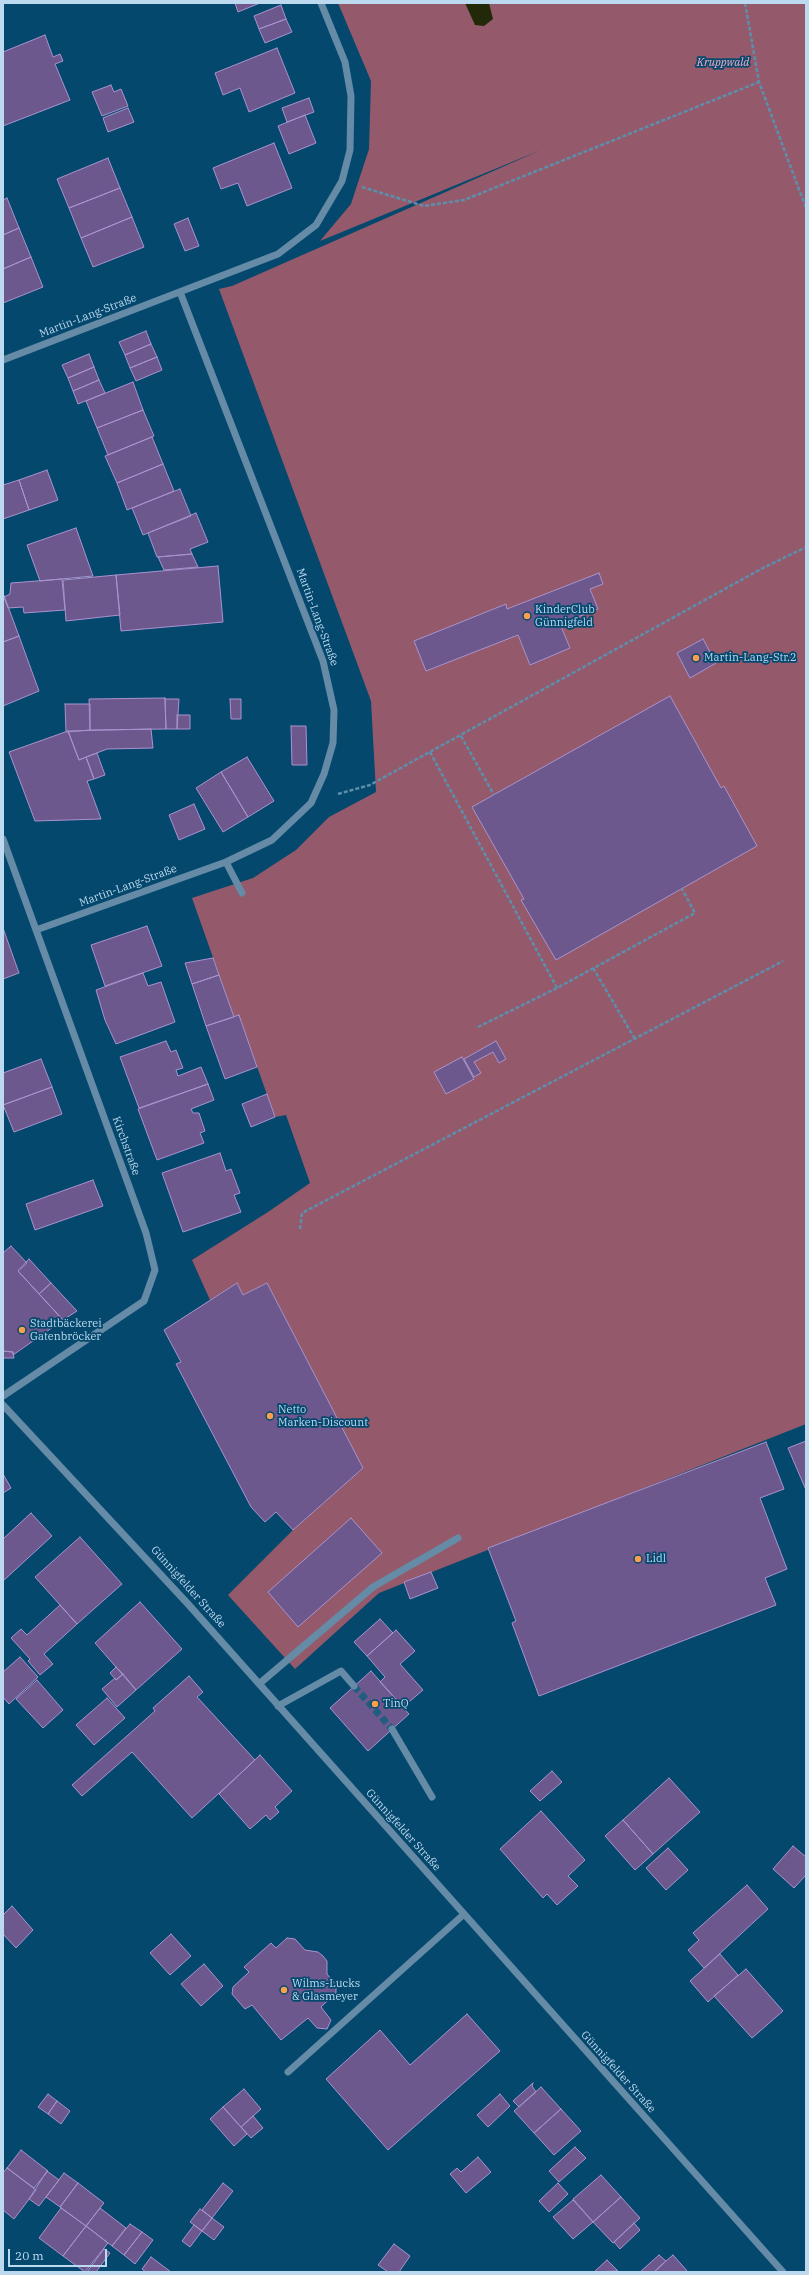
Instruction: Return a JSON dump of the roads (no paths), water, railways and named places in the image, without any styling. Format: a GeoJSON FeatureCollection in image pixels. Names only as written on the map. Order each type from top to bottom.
{"type":"FeatureCollection","features":[{"type":"Feature","properties":{"kind":"street","name":"Martin-Lang-Straße"},"geometry":{"type":"LineString","coordinates":[[3,360],[278,254],[316,225],[342,181],[350,150],[351,96],[345,62],[321,3]]}},
{"type":"Feature","properties":{"kind":"street","name":"Martin-Lang-Straße"},"geometry":{"type":"LineString","coordinates":[[36,930],[226,862],[272,840],[311,803],[324,774],[333,743],[334,710],[323,661],[180,292]]}},
{"type":"Feature","properties":{"kind":"street","name":"Kirchstraße"},"geometry":{"type":"LineString","coordinates":[[3,839],[146,1233],[155,1270],[144,1301],[3,1396]]}},
{"type":"Feature","properties":{"kind":"street"},"geometry":{"type":"LineString","coordinates":[[226,862],[242,893]]}},
{"type":"Feature","properties":{"kind":"street","name":"Günnigfelder Straße"},"geometry":{"type":"LineString","coordinates":[[3,1405],[133,1543],[463,1915],[783,2272]]}},
{"type":"Feature","properties":{"kind":"street"},"geometry":{"type":"LineString","coordinates":[[259,1684],[373,1587],[458,1538]]}},
{"type":"Feature","properties":{"kind":"street"},"geometry":{"type":"LineString","coordinates":[[278,1706],[341,1671],[354,1686]]}},
{"type":"Feature","properties":{"kind":"street"},"geometry":{"type":"LineString","coordinates":[[392,1729],[432,1797]]}},
{"type":"Feature","properties":{"kind":"street"},"geometry":{"type":"LineString","coordinates":[[288,2072],[463,1915]]}},
{"type":"Feature","properties":{"kind":"tunnel"},"geometry":{"type":"LineString","coordinates":[[354,1686],[392,1729]]}},
{"type":"Feature","properties":{"kind":"place","name":"KinderClub Günnigfeld"},"geometry":{"type":"Point","coordinates":[527,616]}},
{"type":"Feature","properties":{"kind":"place","name":"Martin-Lang-Str.2"},"geometry":{"type":"Point","coordinates":[696,658]}},
{"type":"Feature","properties":{"kind":"place","name":"Stadtbäckerei Gatenbröcker"},"geometry":{"type":"Point","coordinates":[22,1330]}},
{"type":"Feature","properties":{"kind":"place","name":"Netto Marken-Discount"},"geometry":{"type":"Point","coordinates":[270,1416]}},
{"type":"Feature","properties":{"kind":"place","name":"Lidl"},"geometry":{"type":"Point","coordinates":[638,1559]}},
{"type":"Feature","properties":{"kind":"place","name":"TinQ"},"geometry":{"type":"Point","coordinates":[375,1704]}},
{"type":"Feature","properties":{"kind":"place","name":"Wilms-Lucks & Glasmeyer"},"geometry":{"type":"Point","coordinates":[284,1990]}},
{"type":"Feature","properties":{"kind":"park label","name":"Kruppwald"},"geometry":{"type":"Point","coordinates":[723,63]}}]}
